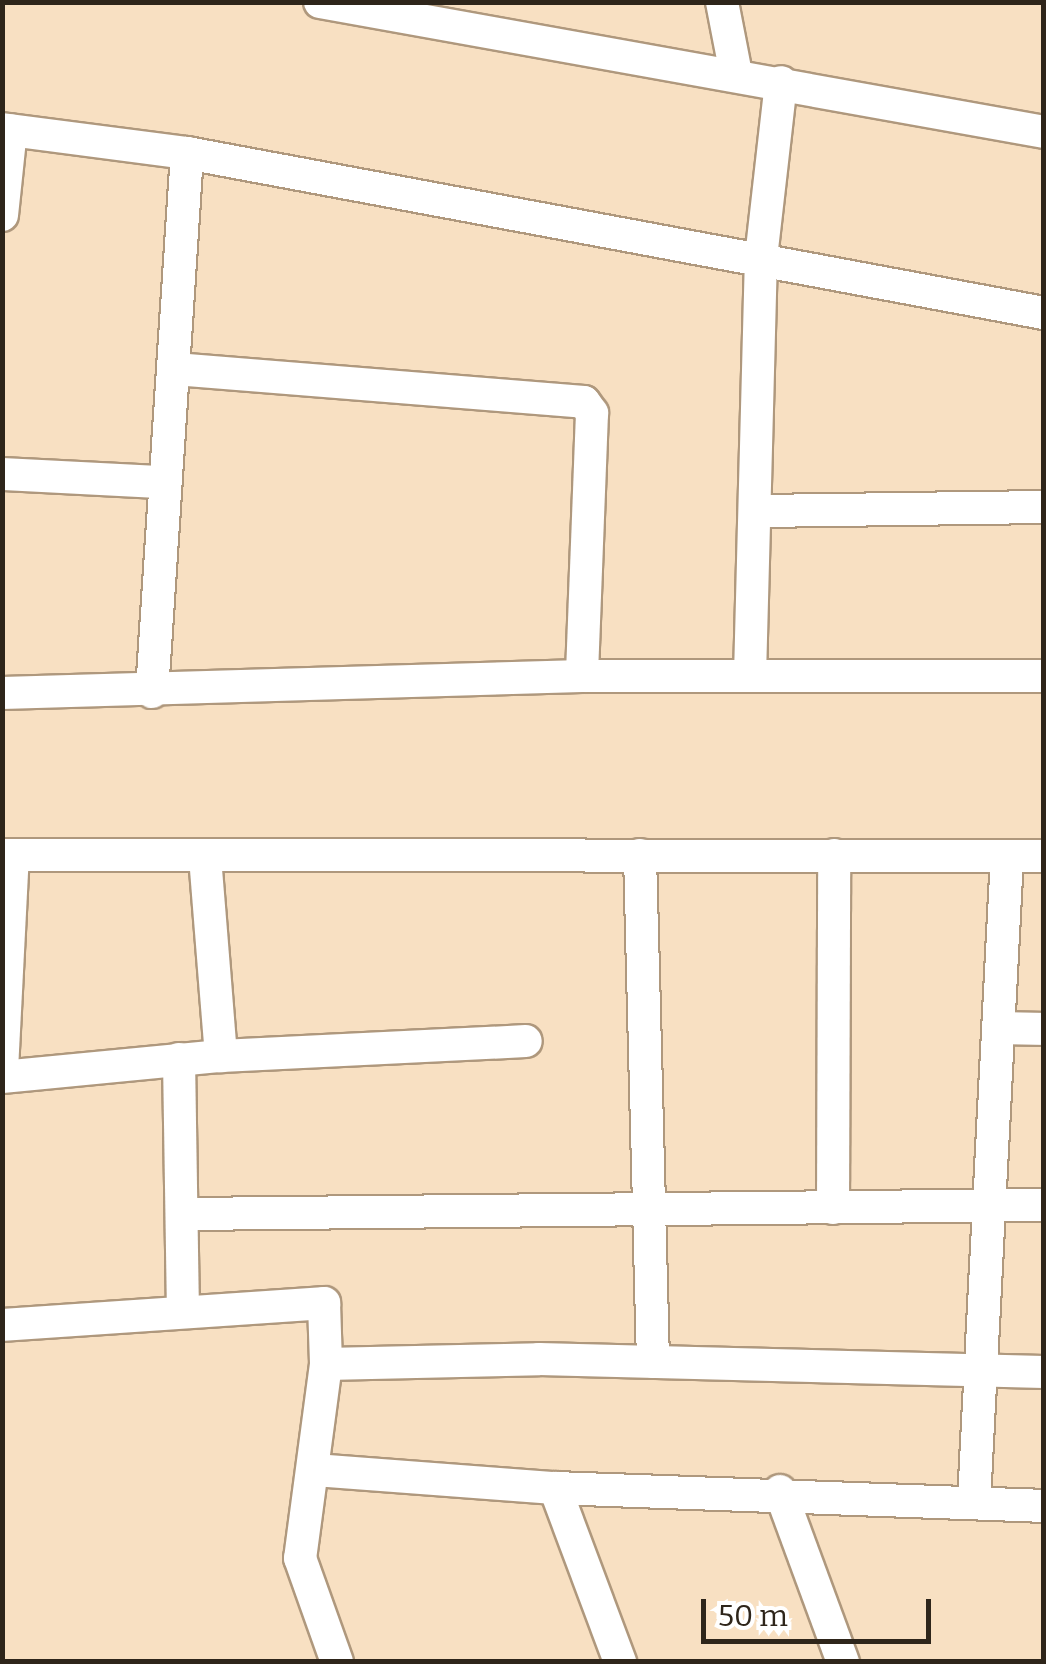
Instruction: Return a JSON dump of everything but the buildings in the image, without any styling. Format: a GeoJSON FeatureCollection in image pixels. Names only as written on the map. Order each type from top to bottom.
{"type":"FeatureCollection","features":[{"type":"Feature","properties":{"kind":"street"},"geometry":{"type":"LineString","coordinates":[[320,2],[1044,132]]}},
{"type":"Feature","properties":{"kind":"street"},"geometry":{"type":"LineString","coordinates":[[722,2],[736,74]]}},
{"type":"Feature","properties":{"kind":"street"},"geometry":{"type":"LineString","coordinates":[[750,676],[758,511],[761,258],[781,82]]}},
{"type":"Feature","properties":{"kind":"street"},"geometry":{"type":"LineString","coordinates":[[2,215],[7,129],[187,153],[1044,313]]}},
{"type":"Feature","properties":{"kind":"street"},"geometry":{"type":"LineString","coordinates":[[152,692],[162,482],[175,368],[187,153]]}},
{"type":"Feature","properties":{"kind":"street"},"geometry":{"type":"LineString","coordinates":[[175,368],[584,402],[592,413],[582,676]]}},
{"type":"Feature","properties":{"kind":"street"},"geometry":{"type":"LineString","coordinates":[[2,474],[162,482]]}},
{"type":"Feature","properties":{"kind":"street"},"geometry":{"type":"LineString","coordinates":[[758,511],[1044,506]]}},
{"type":"Feature","properties":{"kind":"street"},"geometry":{"type":"LineString","coordinates":[[2,693],[152,692],[582,676],[1044,676]]}},
{"type":"Feature","properties":{"kind":"street"},"geometry":{"type":"LineString","coordinates":[[640,854],[653,1362]]}},
{"type":"Feature","properties":{"kind":"street"},"geometry":{"type":"LineString","coordinates":[[526,1042],[221,1056],[2,1073],[8,855],[1044,856]]}},
{"type":"Feature","properties":{"kind":"street"},"geometry":{"type":"LineString","coordinates":[[833,1208],[834,855]]}},
{"type":"Feature","properties":{"kind":"street"},"geometry":{"type":"LineString","coordinates":[[204,857],[221,1056]]}},
{"type":"Feature","properties":{"kind":"street"},"geometry":{"type":"LineString","coordinates":[[974,1502],[993,1206],[1007,857]]}},
{"type":"Feature","properties":{"kind":"street"},"geometry":{"type":"LineString","coordinates":[[1001,1028],[1044,1029]]}},
{"type":"Feature","properties":{"kind":"street"},"geometry":{"type":"LineString","coordinates":[[179,1059],[186,1214],[184,1312]]}},
{"type":"Feature","properties":{"kind":"street"},"geometry":{"type":"LineString","coordinates":[[186,1214],[1044,1205]]}},
{"type":"Feature","properties":{"kind":"street"},"geometry":{"type":"LineString","coordinates":[[2,1325],[324,1303],[326,1364],[300,1558],[336,1662]]}},
{"type":"Feature","properties":{"kind":"street"},"geometry":{"type":"LineString","coordinates":[[326,1364],[653,1362],[1044,1372]]}},
{"type":"Feature","properties":{"kind":"street"},"geometry":{"type":"LineString","coordinates":[[314,1470],[555,1488],[780,1491],[1044,1506]]}},
{"type":"Feature","properties":{"kind":"street"},"geometry":{"type":"LineString","coordinates":[[555,1488],[620,1662]]}},
{"type":"Feature","properties":{"kind":"street"},"geometry":{"type":"LineString","coordinates":[[780,1491],[843,1662]]}}]}
